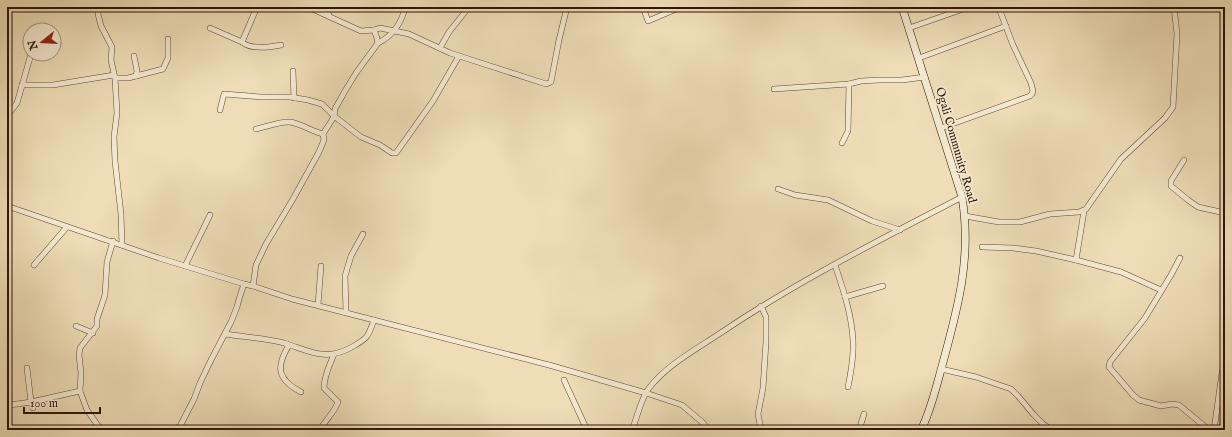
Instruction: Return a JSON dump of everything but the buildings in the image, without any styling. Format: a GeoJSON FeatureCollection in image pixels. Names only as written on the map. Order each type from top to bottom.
{"type":"FeatureCollection","features":[{"type":"Feature","properties":{"kind":"street"},"geometry":{"type":"LineString","coordinates":[[99,7],[98,14],[112,47],[111,60],[117,113],[114,138],[115,161],[121,214],[122,244]]}},
{"type":"Feature","properties":{"kind":"street"},"geometry":{"type":"LineString","coordinates":[[242,42],[257,7]]}},
{"type":"Feature","properties":{"kind":"street"},"geometry":{"type":"LineString","coordinates":[[308,7],[361,31],[380,28],[409,34],[459,56],[546,84],[551,82],[567,7]]}},
{"type":"Feature","properties":{"kind":"street"},"geometry":{"type":"LineString","coordinates":[[322,7],[331,17]]}},
{"type":"Feature","properties":{"kind":"street"},"geometry":{"type":"LineString","coordinates":[[254,286],[256,265],[266,244],[319,152],[324,140],[323,134],[334,116],[334,109],[378,43],[386,39],[394,31],[400,20],[404,7]]}},
{"type":"Feature","properties":{"kind":"street"},"geometry":{"type":"LineString","coordinates":[[440,48],[449,32],[469,7]]}},
{"type":"Feature","properties":{"kind":"street"},"geometry":{"type":"LineString","coordinates":[[643,7],[648,21],[681,7]]}},
{"type":"Feature","properties":{"kind":"street","name":"Ogali Community Road"},"geometry":{"type":"LineString","coordinates":[[902,7],[962,196],[966,216],[966,257],[964,274],[941,369],[921,430]]}},
{"type":"Feature","properties":{"kind":"street"},"geometry":{"type":"LineString","coordinates":[[909,28],[969,7]]}},
{"type":"Feature","properties":{"kind":"street"},"geometry":{"type":"LineString","coordinates":[[940,128],[1032,94],[1033,90],[1031,83],[1000,11],[994,7]]}},
{"type":"Feature","properties":{"kind":"street"},"geometry":{"type":"LineString","coordinates":[[966,216],[999,222],[1020,222],[1050,214],[1084,211],[1090,205],[1121,159],[1165,118],[1173,107],[1177,34],[1174,7]]}},
{"type":"Feature","properties":{"kind":"street"},"geometry":{"type":"LineString","coordinates":[[919,58],[1006,26]]}},
{"type":"Feature","properties":{"kind":"street"},"geometry":{"type":"LineString","coordinates":[[210,28],[242,42],[246,46],[267,47],[282,45]]}},
{"type":"Feature","properties":{"kind":"street"},"geometry":{"type":"LineString","coordinates":[[374,30],[378,43]]}},
{"type":"Feature","properties":{"kind":"street"},"geometry":{"type":"LineString","coordinates":[[22,85],[53,85],[114,76],[128,78],[163,68],[168,58],[168,39]]}},
{"type":"Feature","properties":{"kind":"street"},"geometry":{"type":"LineString","coordinates":[[134,56],[137,71],[136,76]]}},
{"type":"Feature","properties":{"kind":"street"},"geometry":{"type":"LineString","coordinates":[[220,110],[224,94],[308,100],[322,104],[334,116],[361,137],[380,145],[392,153],[396,153],[433,101],[459,56]]}},
{"type":"Feature","properties":{"kind":"street"},"geometry":{"type":"LineString","coordinates":[[7,116],[17,103],[29,62]]}},
{"type":"Feature","properties":{"kind":"street"},"geometry":{"type":"LineString","coordinates":[[293,71],[294,98]]}},
{"type":"Feature","properties":{"kind":"street"},"geometry":{"type":"LineString","coordinates":[[774,89],[925,77]]}},
{"type":"Feature","properties":{"kind":"street"},"geometry":{"type":"LineString","coordinates":[[842,143],[848,131],[849,84]]}},
{"type":"Feature","properties":{"kind":"street"},"geometry":{"type":"LineString","coordinates":[[256,129],[283,122],[289,122],[306,126],[323,134]]}},
{"type":"Feature","properties":{"kind":"street"},"geometry":{"type":"LineString","coordinates":[[1184,160],[1170,181],[1171,186],[1198,206],[1225,213]]}},
{"type":"Feature","properties":{"kind":"street"},"geometry":{"type":"LineString","coordinates":[[778,189],[795,195],[828,200],[872,221],[900,230]]}},
{"type":"Feature","properties":{"kind":"street"},"geometry":{"type":"LineString","coordinates":[[632,430],[646,393],[658,378],[689,354],[761,306],[962,196]]}},
{"type":"Feature","properties":{"kind":"street"},"geometry":{"type":"LineString","coordinates":[[7,206],[185,266],[254,286],[292,299],[557,367],[646,393],[682,405],[709,430]]}},
{"type":"Feature","properties":{"kind":"street"},"geometry":{"type":"LineString","coordinates":[[1076,260],[1084,211]]}},
{"type":"Feature","properties":{"kind":"street"},"geometry":{"type":"LineString","coordinates":[[185,266],[210,214]]}},
{"type":"Feature","properties":{"kind":"street"},"geometry":{"type":"LineString","coordinates":[[34,265],[68,227]]}},
{"type":"Feature","properties":{"kind":"street"},"geometry":{"type":"LineString","coordinates":[[346,312],[345,276],[351,256],[363,234]]}},
{"type":"Feature","properties":{"kind":"street"},"geometry":{"type":"LineString","coordinates":[[101,430],[87,410],[80,391],[81,373],[79,355],[80,348],[97,326],[97,319],[105,295],[107,262],[113,242]]}},
{"type":"Feature","properties":{"kind":"street"},"geometry":{"type":"LineString","coordinates":[[982,247],[1013,248],[1036,251],[1076,260],[1121,272],[1161,290]]}},
{"type":"Feature","properties":{"kind":"street"},"geometry":{"type":"LineString","coordinates":[[1180,258],[1145,318],[1109,363],[1109,367],[1139,400],[1161,406],[1172,404],[1179,405],[1209,430]]}},
{"type":"Feature","properties":{"kind":"street"},"geometry":{"type":"LineString","coordinates":[[835,265],[845,297],[853,340],[848,387]]}},
{"type":"Feature","properties":{"kind":"street"},"geometry":{"type":"LineString","coordinates":[[318,305],[321,266]]}},
{"type":"Feature","properties":{"kind":"street"},"geometry":{"type":"LineString","coordinates":[[178,430],[186,417],[200,383],[225,334],[237,307],[244,284]]}},
{"type":"Feature","properties":{"kind":"street"},"geometry":{"type":"LineString","coordinates":[[845,297],[883,286]]}},
{"type":"Feature","properties":{"kind":"street"},"geometry":{"type":"LineString","coordinates":[[761,306],[766,317],[763,388],[758,414],[761,430]]}},
{"type":"Feature","properties":{"kind":"street"},"geometry":{"type":"LineString","coordinates":[[225,334],[275,341],[315,353],[330,355],[342,352],[365,339],[374,320]]}},
{"type":"Feature","properties":{"kind":"street"},"geometry":{"type":"LineString","coordinates":[[76,326],[93,333]]}},
{"type":"Feature","properties":{"kind":"street"},"geometry":{"type":"LineString","coordinates":[[289,345],[282,361],[281,375],[286,382],[301,392]]}},
{"type":"Feature","properties":{"kind":"street"},"geometry":{"type":"LineString","coordinates":[[320,430],[337,407],[338,402],[324,388],[326,373],[334,354]]}},
{"type":"Feature","properties":{"kind":"street"},"geometry":{"type":"LineString","coordinates":[[1214,430],[1225,360]]}},
{"type":"Feature","properties":{"kind":"street"},"geometry":{"type":"LineString","coordinates":[[27,368],[33,408]]}},
{"type":"Feature","properties":{"kind":"street"},"geometry":{"type":"LineString","coordinates":[[941,369],[976,377],[1010,389],[1043,424],[1052,430]]}},
{"type":"Feature","properties":{"kind":"street"},"geometry":{"type":"LineString","coordinates":[[564,380],[587,430]]}},
{"type":"Feature","properties":{"kind":"street"},"geometry":{"type":"LineString","coordinates":[[7,407],[10,405],[80,391]]}},
{"type":"Feature","properties":{"kind":"street"},"geometry":{"type":"LineString","coordinates":[[859,430],[864,414]]}},
{"type":"Feature","properties":{"kind":"street"},"geometry":{"type":"LineString","coordinates":[[1038,430],[1043,424]]}}]}
